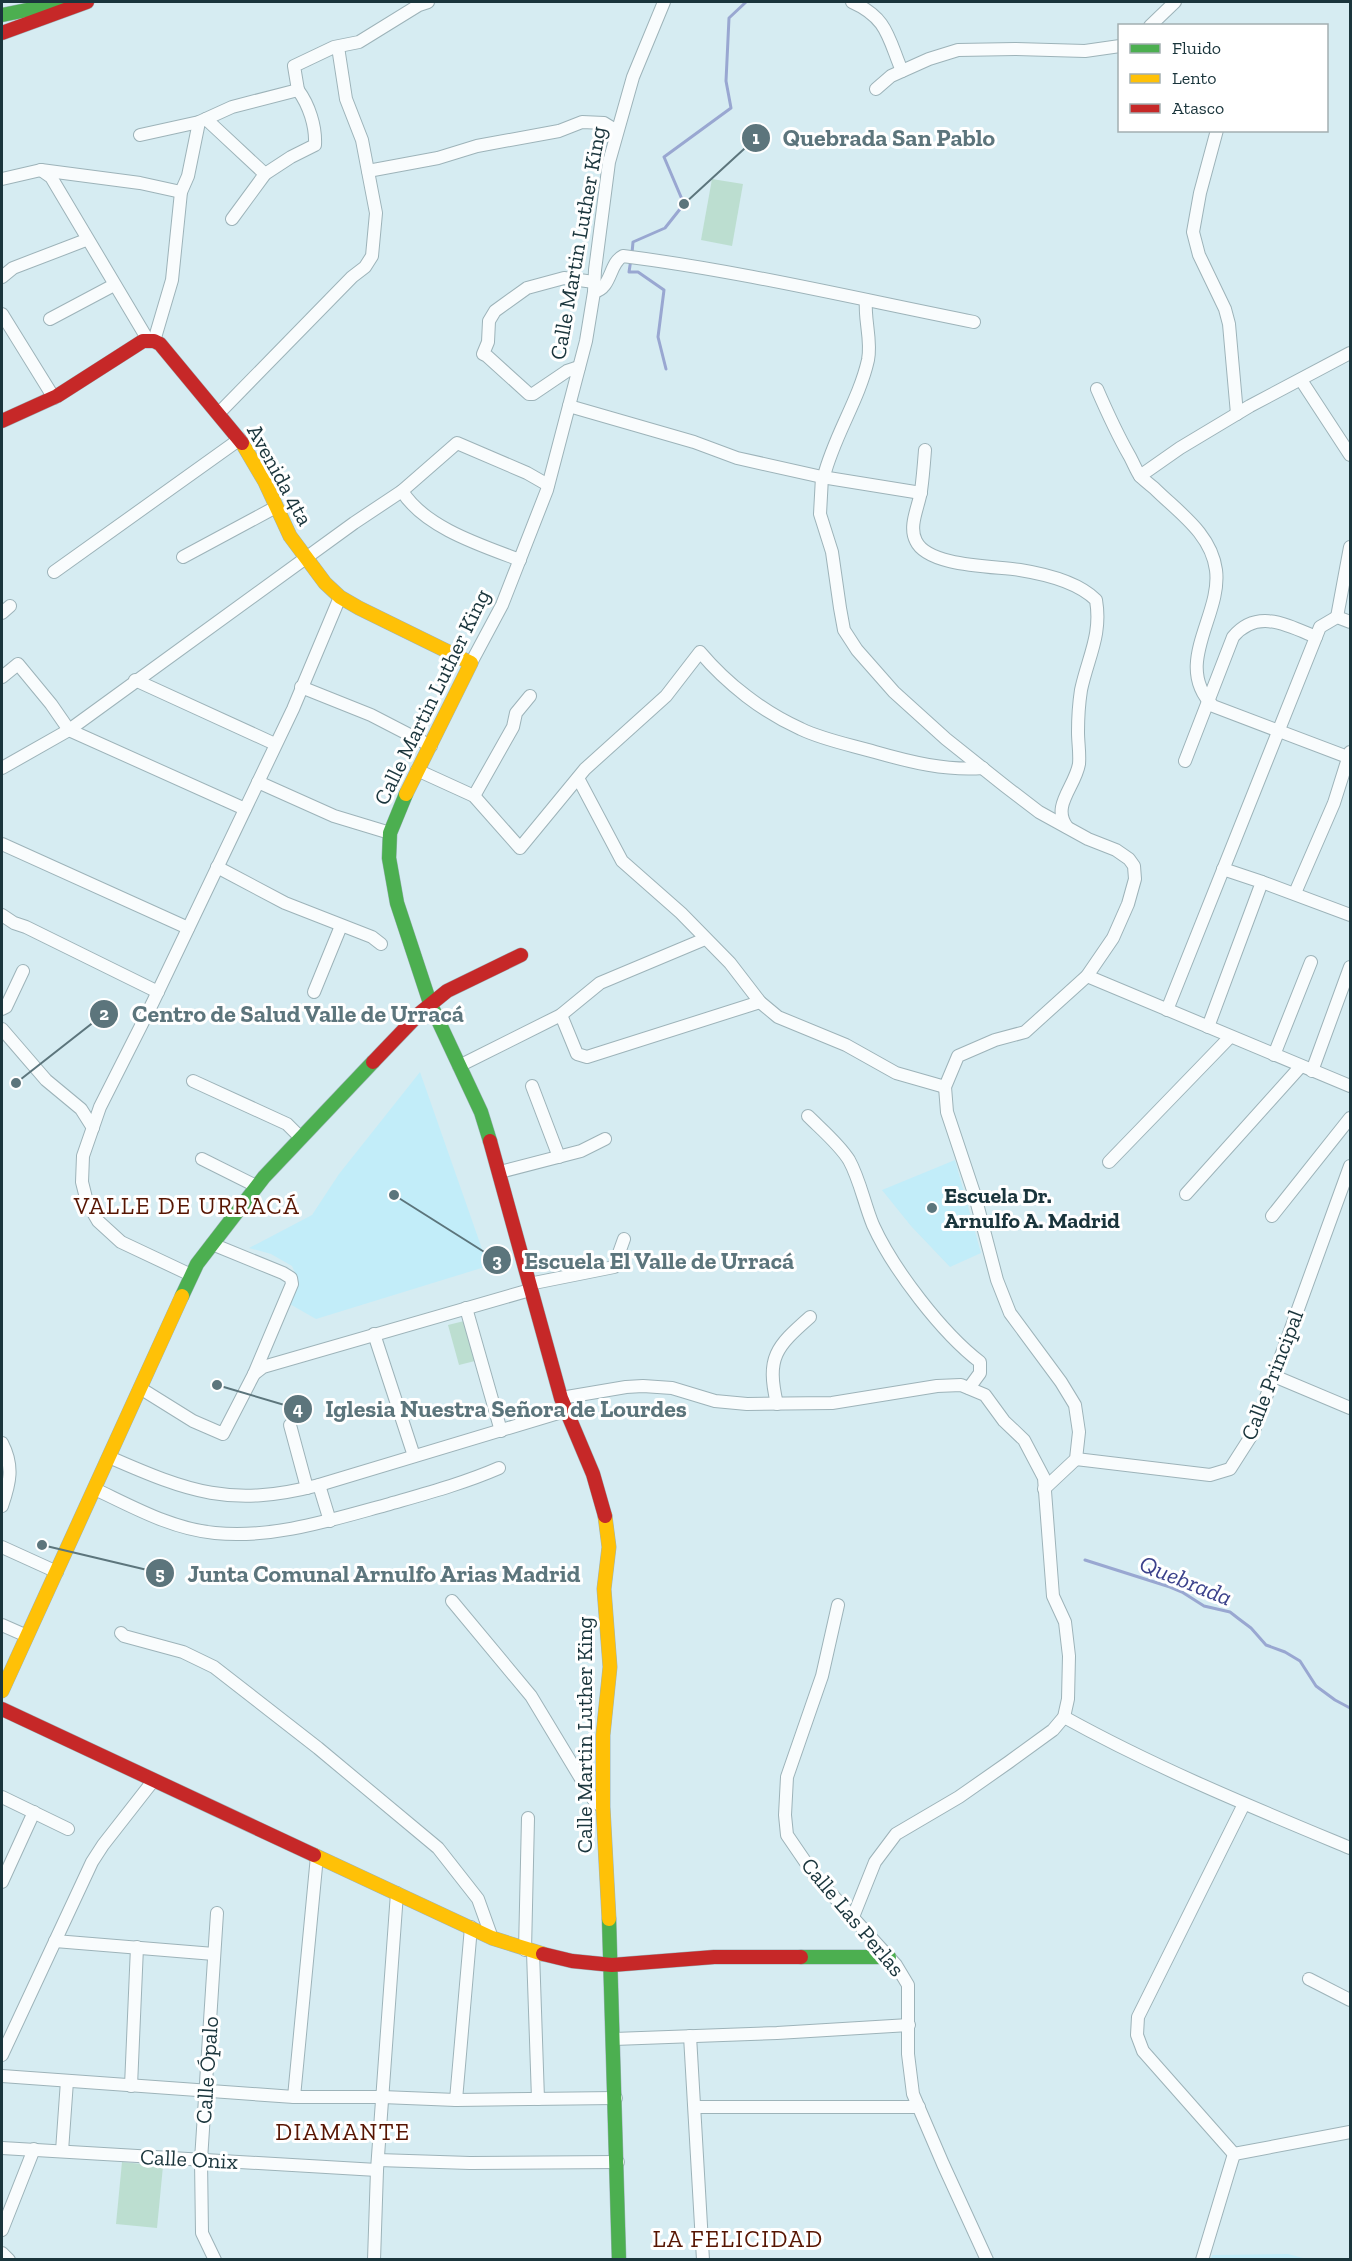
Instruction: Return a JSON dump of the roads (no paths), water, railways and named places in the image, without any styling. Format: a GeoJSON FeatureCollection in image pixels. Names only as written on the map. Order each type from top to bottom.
{"type":"FeatureCollection","features":[{"type":"Feature","properties":{"kind":"main road"},"geometry":{"type":"LineString","coordinates":[[2,15],[69,2]]}},
{"type":"Feature","properties":{"kind":"main road"},"geometry":{"type":"LineString","coordinates":[[2,33],[87,2]]}},
{"type":"Feature","properties":{"kind":"main road"},"geometry":{"type":"LineString","coordinates":[[2,421],[27,413],[143,341],[151,341]]}},
{"type":"Feature","properties":{"kind":"main road","name":"Avenida 4ta"},"geometry":{"type":"LineString","coordinates":[[151,341],[160,344],[240,439],[255,463],[290,536],[325,583],[340,597],[409,634],[471,663]]}},
{"type":"Feature","properties":{"kind":"main road","name":"Calle Martin Luther King"},"geometry":{"type":"LineString","coordinates":[[471,663],[399,808],[390,833],[389,858],[397,903],[430,1003],[481,1112],[500,1172],[563,1404],[593,1474],[604,1511],[609,1547],[604,1589],[610,1667],[603,1735],[603,1807],[612,1965],[619,2259]]}},
{"type":"Feature","properties":{"kind":"main road"},"geometry":{"type":"LineString","coordinates":[[2,1691],[191,1275],[212,1244],[256,1186],[430,1003],[447,991],[521,955]]}},
{"type":"Feature","properties":{"kind":"main road"},"geometry":{"type":"LineString","coordinates":[[2,1709],[492,1938],[529,1951],[572,1961],[612,1965],[714,1957],[889,1957]]}},
{"type":"Feature","properties":{"kind":"street"},"geometry":{"type":"LineString","coordinates":[[232,219],[265,174],[291,156],[315,145],[315,136],[306,101],[298,90],[294,66],[334,47],[359,42],[419,5],[428,2]]}},
{"type":"Feature","properties":{"kind":"street","name":"Calle Martin Luther King"},"geometry":{"type":"LineString","coordinates":[[471,663],[502,605],[548,484],[579,367],[594,287],[609,162],[633,77],[664,2]]}},
{"type":"Feature","properties":{"kind":"street"},"geometry":{"type":"LineString","coordinates":[[852,2],[873,12],[885,27],[902,71]]}},
{"type":"Feature","properties":{"kind":"street"},"geometry":{"type":"LineString","coordinates":[[1152,24],[1174,2]]}},
{"type":"Feature","properties":{"kind":"street"},"geometry":{"type":"LineString","coordinates":[[876,89],[891,76],[958,50],[1085,51],[1118,46]]}},
{"type":"Feature","properties":{"kind":"street"},"geometry":{"type":"LineString","coordinates":[[219,413],[369,262],[375,246],[376,213],[362,140],[346,99],[338,47]]}},
{"type":"Feature","properties":{"kind":"street"},"geometry":{"type":"LineString","coordinates":[[140,135],[202,120],[232,106],[298,90]]}},
{"type":"Feature","properties":{"kind":"street"},"geometry":{"type":"LineString","coordinates":[[202,120],[265,174]]}},
{"type":"Feature","properties":{"kind":"street"},"geometry":{"type":"LineString","coordinates":[[151,341],[172,280],[181,192],[188,176],[202,120]]}},
{"type":"Feature","properties":{"kind":"street"},"geometry":{"type":"LineString","coordinates":[[368,171],[438,158],[477,146],[559,131],[582,122],[604,123],[617,131]]}},
{"type":"Feature","properties":{"kind":"street"},"geometry":{"type":"LineString","coordinates":[[1216,132],[1200,193],[1193,232],[1199,255],[1225,309],[1229,324],[1237,414]]}},
{"type":"Feature","properties":{"kind":"street"},"geometry":{"type":"LineString","coordinates":[[2,179],[41,170],[140,183],[181,192]]}},
{"type":"Feature","properties":{"kind":"street"},"geometry":{"type":"LineString","coordinates":[[41,170],[51,177],[114,285],[151,341]]}},
{"type":"Feature","properties":{"kind":"street"},"geometry":{"type":"LineString","coordinates":[[2,277],[13,268],[87,240]]}},
{"type":"Feature","properties":{"kind":"street"},"geometry":{"type":"LineString","coordinates":[[579,367],[567,371],[533,394],[529,394],[483,354],[488,342],[489,321],[495,311],[527,288],[564,278],[602,288],[616,261],[623,256],[721,271],[974,322]]}},
{"type":"Feature","properties":{"kind":"street"},"geometry":{"type":"LineString","coordinates":[[50,319],[114,285]]}},
{"type":"Feature","properties":{"kind":"street"},"geometry":{"type":"LineString","coordinates":[[866,300],[868,359],[823,477],[820,514],[832,552],[844,630],[857,650],[894,692],[946,739],[1039,812],[1088,839],[1116,850],[1129,859],[1135,872],[1128,904],[1117,929],[1087,976],[1025,1032],[995,1040],[958,1056],[945,1087],[947,1112],[975,1196],[997,1280],[1010,1313],[1061,1382],[1075,1405],[1079,1432],[1076,1459],[1044,1489]]}},
{"type":"Feature","properties":{"kind":"street"},"geometry":{"type":"LineString","coordinates":[[2,314],[6,330],[54,398]]}},
{"type":"Feature","properties":{"kind":"street"},"geometry":{"type":"LineString","coordinates":[[1140,476],[1170,454],[1237,414],[1350,353]]}},
{"type":"Feature","properties":{"kind":"street"},"geometry":{"type":"LineString","coordinates":[[1302,380],[1350,455]]}},
{"type":"Feature","properties":{"kind":"street"},"geometry":{"type":"LineString","coordinates":[[1097,389],[1115,430],[1140,476],[1184,514],[1212,551],[1216,573],[1214,596],[1196,660],[1197,672],[1208,701],[1213,706],[1278,732],[1350,756],[1334,803],[1295,893]]}},
{"type":"Feature","properties":{"kind":"street"},"geometry":{"type":"LineString","coordinates":[[569,406],[694,442],[738,458],[823,477],[921,493]]}},
{"type":"Feature","properties":{"kind":"street"},"geometry":{"type":"LineString","coordinates":[[54,572],[240,439]]}},
{"type":"Feature","properties":{"kind":"street"},"geometry":{"type":"LineString","coordinates":[[2,768],[69,730],[135,680],[402,491],[457,443],[548,484]]}},
{"type":"Feature","properties":{"kind":"street"},"geometry":{"type":"LineString","coordinates":[[925,450],[921,493],[913,524],[916,541],[928,553],[971,565],[1020,570],[1046,576],[1080,587],[1096,600],[1099,617],[1097,635],[1081,691],[1078,768],[1060,811],[1061,819],[1068,827]]}},
{"type":"Feature","properties":{"kind":"street"},"geometry":{"type":"LineString","coordinates":[[402,491],[409,502],[426,518],[520,560]]}},
{"type":"Feature","properties":{"kind":"street"},"geometry":{"type":"LineString","coordinates":[[183,556],[276,507]]}},
{"type":"Feature","properties":{"kind":"street"},"geometry":{"type":"LineString","coordinates":[[1167,1010],[1320,627],[1337,617],[1350,548]]}},
{"type":"Feature","properties":{"kind":"street"},"geometry":{"type":"LineString","coordinates":[[191,1275],[121,1242],[98,1221],[87,1202],[82,1182],[83,1156],[100,1107],[158,992],[258,782],[340,597]]}},
{"type":"Feature","properties":{"kind":"street"},"geometry":{"type":"LineString","coordinates":[[1337,617],[1350,622]]}},
{"type":"Feature","properties":{"kind":"street"},"geometry":{"type":"LineString","coordinates":[[1185,761],[1233,637],[1242,627],[1250,622],[1265,621],[1282,624],[1316,637]]}},
{"type":"Feature","properties":{"kind":"street"},"geometry":{"type":"LineString","coordinates":[[417,770],[474,796],[520,848],[594,760],[626,734],[666,696],[700,652],[724,678],[754,702],[800,729],[925,765],[960,770],[983,768]]}},
{"type":"Feature","properties":{"kind":"street"},"geometry":{"type":"LineString","coordinates":[[2,677],[18,664],[69,730],[245,809]]}},
{"type":"Feature","properties":{"kind":"street"},"geometry":{"type":"LineString","coordinates":[[135,680],[275,744]]}},
{"type":"Feature","properties":{"kind":"street"},"geometry":{"type":"LineString","coordinates":[[301,687],[371,715],[431,746]]}},
{"type":"Feature","properties":{"kind":"street"},"geometry":{"type":"LineString","coordinates":[[474,796],[513,727],[516,713],[530,696]]}},
{"type":"Feature","properties":{"kind":"street"},"geometry":{"type":"LineString","coordinates":[[578,778],[622,861],[681,914],[730,963],[760,1002],[778,1017],[846,1045],[896,1073],[945,1087]]}},
{"type":"Feature","properties":{"kind":"street"},"geometry":{"type":"LineString","coordinates":[[258,782],[334,816],[390,833]]}},
{"type":"Feature","properties":{"kind":"street"},"geometry":{"type":"LineString","coordinates":[[2,844],[188,928]]}},
{"type":"Feature","properties":{"kind":"street"},"geometry":{"type":"LineString","coordinates":[[217,867],[285,903],[372,937],[381,944]]}},
{"type":"Feature","properties":{"kind":"street"},"geometry":{"type":"LineString","coordinates":[[1223,868],[1350,915]]}},
{"type":"Feature","properties":{"kind":"street"},"geometry":{"type":"LineString","coordinates":[[1208,1027],[1262,882]]}},
{"type":"Feature","properties":{"kind":"street"},"geometry":{"type":"LineString","coordinates":[[2,915],[14,923],[158,992]]}},
{"type":"Feature","properties":{"kind":"street"},"geometry":{"type":"LineString","coordinates":[[314,992],[341,926]]}},
{"type":"Feature","properties":{"kind":"street"},"geometry":{"type":"LineString","coordinates":[[459,1066],[561,1015],[600,983],[705,939]]}},
{"type":"Feature","properties":{"kind":"street"},"geometry":{"type":"LineString","coordinates":[[1274,1055],[1311,962]]}},
{"type":"Feature","properties":{"kind":"street"},"geometry":{"type":"LineString","coordinates":[[1186,1194],[1306,1069],[1350,967]]}},
{"type":"Feature","properties":{"kind":"street"},"geometry":{"type":"LineString","coordinates":[[2,1009],[6,1006],[23,971]]}},
{"type":"Feature","properties":{"kind":"street"},"geometry":{"type":"LineString","coordinates":[[1087,976],[1350,1086]]}},
{"type":"Feature","properties":{"kind":"street"},"geometry":{"type":"LineString","coordinates":[[561,1015],[577,1054],[586,1058],[760,1002]]}},
{"type":"Feature","properties":{"kind":"street"},"geometry":{"type":"LineString","coordinates":[[2,1029],[46,1080],[81,1108],[93,1128]]}},
{"type":"Feature","properties":{"kind":"street"},"geometry":{"type":"LineString","coordinates":[[1109,1162],[1230,1037]]}},
{"type":"Feature","properties":{"kind":"street"},"geometry":{"type":"LineString","coordinates":[[193,1082],[287,1124],[301,1138]]}},
{"type":"Feature","properties":{"kind":"street"},"geometry":{"type":"LineString","coordinates":[[532,1086],[560,1157]]}},
{"type":"Feature","properties":{"kind":"street"},"geometry":{"type":"LineString","coordinates":[[808,1116],[848,1158],[861,1186],[873,1225],[919,1299],[968,1353],[980,1362],[980,1373],[969,1388]]}},
{"type":"Feature","properties":{"kind":"street"},"geometry":{"type":"LineString","coordinates":[[1272,1216],[1350,1118]]}},
{"type":"Feature","properties":{"kind":"street"},"geometry":{"type":"LineString","coordinates":[[500,1172],[581,1151],[605,1139]]}},
{"type":"Feature","properties":{"kind":"street"},"geometry":{"type":"LineString","coordinates":[[202,1159],[256,1186]]}},
{"type":"Feature","properties":{"kind":"street","name":"Calle Principal"},"geometry":{"type":"LineString","coordinates":[[1076,1459],[1210,1475],[1230,1469],[1253,1434],[1350,1166]]}},
{"type":"Feature","properties":{"kind":"street"},"geometry":{"type":"LineString","coordinates":[[254,1374],[263,1367],[530,1287],[614,1267],[624,1239]]}},
{"type":"Feature","properties":{"kind":"street"},"geometry":{"type":"LineString","coordinates":[[140,1388],[193,1421],[223,1434],[254,1374],[292,1284],[291,1278],[212,1244]]}},
{"type":"Feature","properties":{"kind":"street"},"geometry":{"type":"LineString","coordinates":[[466,1308],[501,1431]]}},
{"type":"Feature","properties":{"kind":"street"},"geometry":{"type":"LineString","coordinates":[[777,1404],[772,1384],[773,1363],[778,1349],[810,1317]]}},
{"type":"Feature","properties":{"kind":"street"},"geometry":{"type":"LineString","coordinates":[[374,1334],[414,1456]]}},
{"type":"Feature","properties":{"kind":"street"},"geometry":{"type":"LineString","coordinates":[[1274,1376],[1350,1408]]}},
{"type":"Feature","properties":{"kind":"street"},"geometry":{"type":"LineString","coordinates":[[109,1457],[156,1478],[208,1493],[238,1497],[282,1494],[313,1487],[501,1431],[563,1404],[626,1387],[672,1388],[715,1401],[747,1404],[832,1402],[937,1386],[961,1385],[985,1395],[1004,1421],[1024,1440],[1044,1478],[1053,1596],[1065,1622],[1069,1656],[1068,1699],[1064,1717],[1053,1730],[1009,1762],[958,1797],[896,1834],[875,1862],[853,1917]]}},
{"type":"Feature","properties":{"kind":"street"},"geometry":{"type":"LineString","coordinates":[[290,1425],[313,1487],[330,1521]]}},
{"type":"Feature","properties":{"kind":"street"},"geometry":{"type":"LineString","coordinates":[[2,1443],[11,1471],[10,1483],[2,1506]]}},
{"type":"Feature","properties":{"kind":"street"},"geometry":{"type":"LineString","coordinates":[[95,1489],[153,1516],[187,1528],[215,1533],[264,1533],[330,1521],[467,1482],[499,1468]]}},
{"type":"Feature","properties":{"kind":"street"},"geometry":{"type":"LineString","coordinates":[[2,1547],[57,1572]]}},
{"type":"Feature","properties":{"kind":"street"},"geometry":{"type":"LineString","coordinates":[[452,1601],[531,1696],[595,1802],[603,1807]]}},
{"type":"Feature","properties":{"kind":"street","name":"Calle Las Perlas"},"geometry":{"type":"LineString","coordinates":[[838,1605],[822,1676],[787,1777],[785,1815],[787,1835],[815,1876],[889,1957],[908,1984],[908,2054],[913,2094],[942,2164],[987,2259]]}},
{"type":"Feature","properties":{"kind":"street"},"geometry":{"type":"LineString","coordinates":[[2,1625],[27,1636]]}},
{"type":"Feature","properties":{"kind":"street"},"geometry":{"type":"LineString","coordinates":[[121,1633],[124,1636],[191,1654],[214,1667],[326,1754],[438,1848],[478,1899],[492,1938]]}},
{"type":"Feature","properties":{"kind":"street"},"geometry":{"type":"LineString","coordinates":[[1064,1717],[1120,1748],[1244,1804],[1350,1848]]}},
{"type":"Feature","properties":{"kind":"street"},"geometry":{"type":"LineString","coordinates":[[2,2055],[92,1862],[153,1781]]}},
{"type":"Feature","properties":{"kind":"street"},"geometry":{"type":"LineString","coordinates":[[2,1797],[68,1828]]}},
{"type":"Feature","properties":{"kind":"street"},"geometry":{"type":"LineString","coordinates":[[1234,2154],[1143,2051],[1138,2043],[1136,2025],[1150,1990],[1244,1804]]}},
{"type":"Feature","properties":{"kind":"street"},"geometry":{"type":"LineString","coordinates":[[2,1878],[34,1812]]}},
{"type":"Feature","properties":{"kind":"street"},"geometry":{"type":"LineString","coordinates":[[528,1818],[529,1951],[538,2099]]}},
{"type":"Feature","properties":{"kind":"street"},"geometry":{"type":"LineString","coordinates":[[294,2097],[317,1856]]}},
{"type":"Feature","properties":{"kind":"street"},"geometry":{"type":"LineString","coordinates":[[374,2259],[377,2165],[397,1893]]}},
{"type":"Feature","properties":{"kind":"street","name":"Calle Ópalo"},"geometry":{"type":"LineString","coordinates":[[215,2259],[202,2233],[201,2160],[217,1913]]}},
{"type":"Feature","properties":{"kind":"street"},"geometry":{"type":"LineString","coordinates":[[456,2100],[471,1927]]}},
{"type":"Feature","properties":{"kind":"street"},"geometry":{"type":"LineString","coordinates":[[55,1941],[214,1954]]}},
{"type":"Feature","properties":{"kind":"street"},"geometry":{"type":"LineString","coordinates":[[131,2086],[137,1947]]}},
{"type":"Feature","properties":{"kind":"street"},"geometry":{"type":"LineString","coordinates":[[1310,1979],[1350,2000]]}},
{"type":"Feature","properties":{"kind":"street"},"geometry":{"type":"LineString","coordinates":[[614,2039],[909,2025]]}},
{"type":"Feature","properties":{"kind":"street"},"geometry":{"type":"LineString","coordinates":[[690,2036],[703,2259]]}},
{"type":"Feature","properties":{"kind":"street"},"geometry":{"type":"LineString","coordinates":[[2,2076],[294,2097],[456,2100],[616,2098]]}},
{"type":"Feature","properties":{"kind":"street"},"geometry":{"type":"LineString","coordinates":[[62,2151],[67,2081]]}},
{"type":"Feature","properties":{"kind":"street"},"geometry":{"type":"LineString","coordinates":[[695,2108],[919,2107]]}},
{"type":"Feature","properties":{"kind":"street"},"geometry":{"type":"LineString","coordinates":[[1234,2154],[1350,2132]]}},
{"type":"Feature","properties":{"kind":"street","name":"Calle Onix"},"geometry":{"type":"LineString","coordinates":[[2,2148],[201,2160],[377,2165],[618,2162]]}},
{"type":"Feature","properties":{"kind":"street"},"geometry":{"type":"LineString","coordinates":[[2,2230],[34,2149]]}},
{"type":"Feature","properties":{"kind":"street"},"geometry":{"type":"LineString","coordinates":[[1202,2259],[1234,2154]]}},
{"type":"Feature","properties":{"kind":"street"},"geometry":{"type":"LineString","coordinates":[[2,2253],[9,2259]]}},
{"type":"Feature","properties":{"kind":"waterway"},"geometry":{"type":"LineString","coordinates":[[632,253],[633,242],[665,228],[684,204],[664,157],[731,108],[726,81],[729,18],[746,2]]}},
{"type":"Feature","properties":{"kind":"waterway"},"geometry":{"type":"LineString","coordinates":[[631,259],[629,272],[638,272],[664,290],[658,337],[666,369]]}},
{"type":"Feature","properties":{"kind":"waterway","name":"Quebrada"},"geometry":{"type":"LineString","coordinates":[[1085,1560],[1170,1587],[1204,1606],[1230,1612],[1251,1628],[1266,1645],[1300,1661],[1316,1686],[1350,1708]]}},
{"type":"Feature","properties":{"kind":"place","name":"Quebrada San Pablo"},"geometry":{"type":"Point","coordinates":[684,204]}},
{"type":"Feature","properties":{"kind":"place","name":"Centro de Salud Valle de Urracá"},"geometry":{"type":"Point","coordinates":[16,1083]}},
{"type":"Feature","properties":{"kind":"place","name":"Escuela El Valle de Urracá"},"geometry":{"type":"Point","coordinates":[394,1195]}},
{"type":"Feature","properties":{"kind":"place","name":"Escuela Dr. Arnulfo A. Madrid"},"geometry":{"type":"Point","coordinates":[932,1208]}},
{"type":"Feature","properties":{"kind":"place","name":"Iglesia Nuestra Señora de Lourdes"},"geometry":{"type":"Point","coordinates":[217,1385]}},
{"type":"Feature","properties":{"kind":"place","name":"Junta Comunal Arnulfo Arias Madrid"},"geometry":{"type":"Point","coordinates":[42,1545]}},
{"type":"Feature","properties":{"kind":"district","name":"VALLE DE URRACÁ"},"geometry":{"type":"Point","coordinates":[187,1205]}},
{"type":"Feature","properties":{"kind":"district","name":"DIAMANTE"},"geometry":{"type":"Point","coordinates":[343,2131]}},
{"type":"Feature","properties":{"kind":"district","name":"LA FELICIDAD"},"geometry":{"type":"Point","coordinates":[738,2238]}}]}
